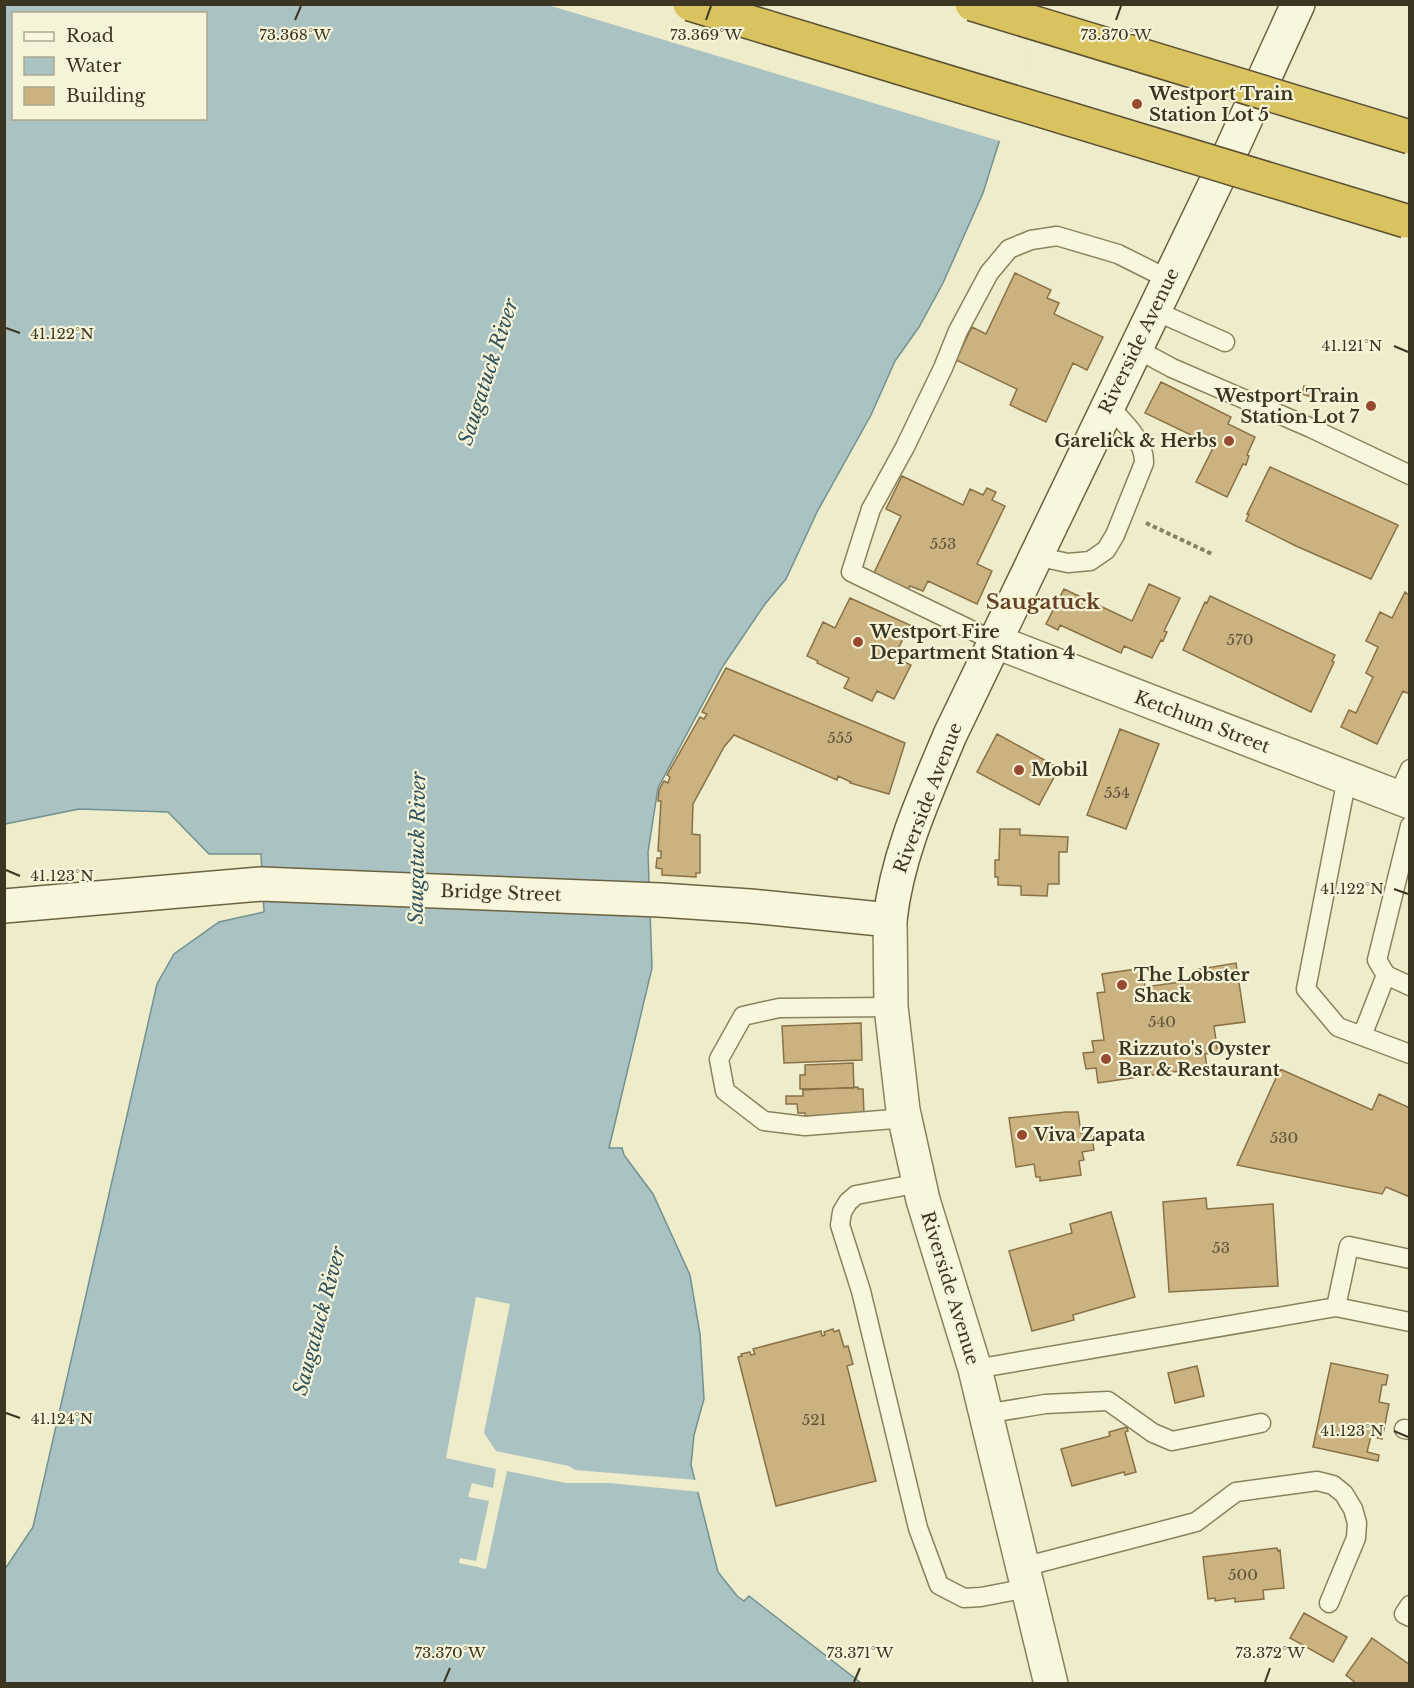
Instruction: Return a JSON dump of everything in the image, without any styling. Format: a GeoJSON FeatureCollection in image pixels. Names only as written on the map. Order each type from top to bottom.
{"type":"FeatureCollection","features":[{"type":"Feature","properties":{"kind":"highway"},"geometry":{"type":"LineString","coordinates":[[690,4],[1406,221]]}},
{"type":"Feature","properties":{"kind":"highway"},"geometry":{"type":"LineString","coordinates":[[972,4],[1410,137]]}},
{"type":"Feature","properties":{"kind":"main road","name":"Riverside Avenue"},"geometry":{"type":"LineString","coordinates":[[1051,1683],[975,1369],[920,1183],[907,1118],[903,1110],[891,1007],[890,920],[893,895],[919,810],[951,735],[994,641],[1232,148],[1298,4]]}},
{"type":"Feature","properties":{"kind":"main road","name":"Ketchum Street"},"geometry":{"type":"LineString","coordinates":[[994,641],[1347,778],[1407,799]]}},
{"type":"Feature","properties":{"kind":"main road","name":"Bridge Street"},"geometry":{"type":"LineString","coordinates":[[4,906],[261,884],[660,900],[750,906],[890,920]]}},
{"type":"Feature","properties":{"kind":"lane"},"geometry":{"type":"LineString","coordinates":[[994,641],[851,572],[871,509],[933,388],[958,330],[989,273],[1009,249],[1031,240],[1058,236],[1118,254],[1168,279]]}},
{"type":"Feature","properties":{"kind":"lane"},"geometry":{"type":"LineString","coordinates":[[1154,310],[1225,342]]}},
{"type":"Feature","properties":{"kind":"lane"},"geometry":{"type":"LineString","coordinates":[[1135,348],[1172,368],[1311,428],[1410,475]]}},
{"type":"Feature","properties":{"kind":"lane"},"geometry":{"type":"LineString","coordinates":[[1035,556],[1068,563],[1090,561],[1106,550],[1115,535],[1144,463],[1145,453],[1132,433],[1108,405]]}},
{"type":"Feature","properties":{"kind":"lane"},"geometry":{"type":"LineString","coordinates":[[1347,778],[1306,989],[1338,1027],[1410,1054]]}},
{"type":"Feature","properties":{"kind":"lane"},"geometry":{"type":"LineString","coordinates":[[1407,799],[1377,960],[1386,975],[1410,986]]}},
{"type":"Feature","properties":{"kind":"lane"},"geometry":{"type":"LineString","coordinates":[[1362,1036],[1386,975]]}},
{"type":"Feature","properties":{"kind":"lane"},"geometry":{"type":"LineString","coordinates":[[891,1007],[779,1008],[743,1016],[719,1059],[725,1091],[764,1121],[805,1126],[907,1118]]}},
{"type":"Feature","properties":{"kind":"lane"},"geometry":{"type":"LineString","coordinates":[[920,1183],[856,1195],[842,1212],[840,1225],[861,1291],[918,1528],[939,1585],[954,1595],[964,1598],[981,1597],[1025,1578],[1197,1522],[1236,1492],[1317,1482],[1333,1485],[1344,1494],[1353,1509],[1357,1523],[1356,1538],[1329,1603]]}},
{"type":"Feature","properties":{"kind":"lane"},"geometry":{"type":"LineString","coordinates":[[1336,1307],[1349,1246],[1410,1260]]}},
{"type":"Feature","properties":{"kind":"lane"},"geometry":{"type":"LineString","coordinates":[[975,1369],[1336,1307],[1410,1322]]}},
{"type":"Feature","properties":{"kind":"lane"},"geometry":{"type":"LineString","coordinates":[[985,1414],[1044,1404],[1108,1401],[1153,1433],[1172,1441],[1261,1423]]}},
{"type":"Feature","properties":{"kind":"lane"},"geometry":{"type":"LineString","coordinates":[[1410,1605],[1404,1614],[1410,1617]]}},
{"type":"Feature","properties":{"kind":"path"},"geometry":{"type":"LineString","coordinates":[[1124,512],[1212,554]]}},
{"type":"Feature","properties":{"kind":"water","name":"Saugatuck River"},"geometry":{"type":"Polygon","coordinates":[[[5,5],[1042,5],[983,193],[943,283],[919,327],[895,361],[871,415],[817,512],[786,579],[765,604],[723,666],[658,788],[648,852],[652,968],[609,1148],[622,1148],[624,1155],[653,1194],[690,1275],[700,1334],[704,1399],[694,1435],[691,1465],[718,1572],[737,1596],[744,1601],[749,1596],[861,1683],[5,1683],[5,1569],[33,1527],[157,984],[174,954],[219,922],[264,912],[261,854],[209,854],[168,812],[79,809],[5,824],[5,5]]]}},
{"type":"Feature","properties":{"kind":"pier"},"geometry":{"type":"Polygon","coordinates":[[[1045,4],[1003,142],[548,5],[1045,4]]]}},
{"type":"Feature","properties":{"kind":"pier"},"geometry":{"type":"Polygon","coordinates":[[[476,1297],[510,1304],[484,1433],[496,1451],[569,1466],[575,1470],[697,1480],[701,1492],[609,1483],[566,1483],[507,1471],[486,1569],[459,1563],[460,1558],[476,1561],[489,1501],[468,1497],[472,1483],[493,1488],[496,1469],[446,1458],[476,1297]]]}},
{"type":"Feature","properties":{"kind":"building"},"geometry":{"type":"Polygon","coordinates":[[[1015,273],[1051,290],[1047,298],[1059,303],[1054,314],[1103,337],[1087,370],[1073,363],[1046,422],[1010,405],[1017,389],[956,360],[972,327],[986,334],[1015,273]]]}},
{"type":"Feature","properties":{"kind":"building","name":"Garelick & Herbs"},"geometry":{"type":"Polygon","coordinates":[[[1161,382],[1231,417],[1228,424],[1255,437],[1247,455],[1249,456],[1246,465],[1243,464],[1227,497],[1196,482],[1214,446],[1145,413],[1161,382]]]}},
{"type":"Feature","properties":{"kind":"building"},"geometry":{"type":"Polygon","coordinates":[[[1304,386],[1318,390],[1315,398],[1302,394],[1304,386]]]}},
{"type":"Feature","properties":{"kind":"building"},"geometry":{"type":"Polygon","coordinates":[[[1270,467],[1398,525],[1371,579],[1246,521],[1249,514],[1247,514],[1270,467]]]}},
{"type":"Feature","properties":{"kind":"building"},"geometry":{"type":"Polygon","coordinates":[[[902,476],[963,505],[970,489],[983,495],[987,488],[996,492],[992,500],[1005,506],[977,564],[992,571],[977,604],[928,581],[923,591],[910,586],[907,591],[873,575],[901,516],[886,509],[902,476]]]}},
{"type":"Feature","properties":{"kind":"building"},"geometry":{"type":"Polygon","coordinates":[[[1149,584],[1180,598],[1164,631],[1167,632],[1163,641],[1161,640],[1152,658],[1124,646],[1121,653],[1060,625],[1058,630],[1046,624],[1064,589],[1132,621],[1149,584]]]}},
{"type":"Feature","properties":{"kind":"building"},"geometry":{"type":"Polygon","coordinates":[[[1405,592],[1410,596],[1410,694],[1403,691],[1377,744],[1341,727],[1349,710],[1356,713],[1373,677],[1366,673],[1378,647],[1366,641],[1380,612],[1392,618],[1405,592]]]}},
{"type":"Feature","properties":{"kind":"building"},"geometry":{"type":"Polygon","coordinates":[[[1210,596],[1335,655],[1311,712],[1183,650],[1210,596]]]}},
{"type":"Feature","properties":{"kind":"building","name":"Westport Fire Department Station 4"},"geometry":{"type":"Polygon","coordinates":[[[850,598],[910,625],[894,657],[911,665],[894,699],[877,691],[872,701],[844,688],[849,678],[807,656],[823,622],[835,628],[850,598]]]}},
{"type":"Feature","properties":{"kind":"building"},"geometry":{"type":"Polygon","coordinates":[[[726,668],[905,743],[889,794],[850,783],[838,776],[837,780],[734,735],[724,747],[693,804],[692,834],[700,835],[700,873],[696,873],[696,877],[662,875],[662,869],[656,868],[657,858],[661,858],[661,851],[658,851],[661,801],[658,801],[659,790],[664,781],[668,783],[670,777],[667,775],[700,717],[704,719],[707,714],[702,712],[726,668]]]}},
{"type":"Feature","properties":{"kind":"building"},"geometry":{"type":"Polygon","coordinates":[[[1120,729],[1159,744],[1126,829],[1087,815],[1120,729]]]}},
{"type":"Feature","properties":{"kind":"building"},"geometry":{"type":"Polygon","coordinates":[[[997,734],[1059,768],[1039,805],[977,772],[997,734]]]}},
{"type":"Feature","properties":{"kind":"building"},"geometry":{"type":"Polygon","coordinates":[[[1000,829],[1020,829],[1020,835],[1068,837],[1067,852],[1059,852],[1059,884],[1048,884],[1047,896],[1021,895],[1021,886],[998,885],[998,877],[995,877],[995,860],[999,860],[1000,829]]]}},
{"type":"Feature","properties":{"kind":"building"},"geometry":{"type":"Polygon","coordinates":[[[1236,963],[1245,1022],[1214,1026],[1217,1048],[1227,1046],[1228,1051],[1205,1054],[1207,1067],[1098,1083],[1096,1068],[1086,1069],[1083,1053],[1094,1052],[1092,1041],[1104,1040],[1097,993],[1105,992],[1102,974],[1143,968],[1145,987],[1195,980],[1194,970],[1236,963]]]}},
{"type":"Feature","properties":{"kind":"building"},"geometry":{"type":"Polygon","coordinates":[[[861,1023],[862,1060],[784,1063],[782,1026],[861,1023]]]}},
{"type":"Feature","properties":{"kind":"building"},"geometry":{"type":"Polygon","coordinates":[[[853,1063],[854,1088],[800,1089],[800,1075],[805,1075],[805,1065],[853,1063]]]}},
{"type":"Feature","properties":{"kind":"building"},"geometry":{"type":"Polygon","coordinates":[[[1280,1069],[1372,1110],[1379,1094],[1410,1108],[1410,1197],[1386,1187],[1382,1194],[1237,1165],[1280,1069]]]}},
{"type":"Feature","properties":{"kind":"building"},"geometry":{"type":"Polygon","coordinates":[[[858,1087],[858,1089],[863,1089],[864,1114],[805,1116],[805,1113],[798,1113],[797,1104],[786,1104],[786,1096],[803,1096],[803,1090],[858,1087]]]}},
{"type":"Feature","properties":{"kind":"building"},"geometry":{"type":"Polygon","coordinates":[[[1078,1112],[1081,1133],[1091,1131],[1094,1150],[1082,1152],[1084,1160],[1079,1161],[1081,1175],[1040,1181],[1040,1177],[1036,1177],[1034,1164],[1016,1167],[1009,1118],[1078,1112]]]}},
{"type":"Feature","properties":{"kind":"building"},"geometry":{"type":"Polygon","coordinates":[[[1206,1198],[1207,1209],[1273,1204],[1278,1286],[1169,1292],[1163,1202],[1206,1198]]]}},
{"type":"Feature","properties":{"kind":"building"},"geometry":{"type":"Polygon","coordinates":[[[1111,1212],[1135,1297],[1073,1315],[1074,1320],[1032,1331],[1009,1251],[1072,1233],[1070,1224],[1111,1212]]]}},
{"type":"Feature","properties":{"kind":"building"},"geometry":{"type":"Polygon","coordinates":[[[833,1329],[834,1332],[839,1330],[844,1347],[848,1346],[853,1364],[847,1366],[876,1481],[776,1506],[738,1357],[750,1352],[751,1355],[755,1354],[753,1349],[821,1331],[822,1336],[825,1335],[824,1332],[833,1329]]]}},
{"type":"Feature","properties":{"kind":"building"},"geometry":{"type":"Polygon","coordinates":[[[1331,1363],[1388,1375],[1386,1385],[1382,1385],[1379,1402],[1389,1404],[1382,1439],[1371,1436],[1367,1452],[1379,1455],[1378,1461],[1313,1447],[1331,1363]]]}},
{"type":"Feature","properties":{"kind":"building"},"geometry":{"type":"Polygon","coordinates":[[[1197,1366],[1204,1396],[1175,1403],[1168,1373],[1197,1366]]]}},
{"type":"Feature","properties":{"kind":"building"},"geometry":{"type":"Polygon","coordinates":[[[1127,1427],[1128,1431],[1125,1432],[1136,1472],[1125,1475],[1124,1472],[1072,1486],[1061,1449],[1110,1436],[1109,1432],[1127,1427]]]}},
{"type":"Feature","properties":{"kind":"building"},"geometry":{"type":"Polygon","coordinates":[[[1277,1548],[1278,1551],[1280,1550],[1284,1588],[1263,1590],[1264,1599],[1235,1602],[1235,1598],[1215,1601],[1215,1598],[1208,1599],[1203,1557],[1277,1548]]]}},
{"type":"Feature","properties":{"kind":"building"},"geometry":{"type":"Polygon","coordinates":[[[1304,1613],[1347,1637],[1333,1662],[1290,1638],[1304,1613]]]}},
{"type":"Feature","properties":{"kind":"building"},"geometry":{"type":"Polygon","coordinates":[[[1372,1638],[1410,1665],[1410,1684],[1357,1684],[1346,1675],[1372,1638]]]}},
{"type":"Feature","properties":{"kind":"place","name":"Westport Train Station Lot 5"},"geometry":{"type":"Point","coordinates":[1137,104]}},
{"type":"Feature","properties":{"kind":"place","name":"Westport Train Station Lot 7"},"geometry":{"type":"Point","coordinates":[1371,406]}},
{"type":"Feature","properties":{"kind":"place","name":"Garelick & Herbs"},"geometry":{"type":"Point","coordinates":[1229,441]}},
{"type":"Feature","properties":{"kind":"place","name":"Westport Fire Department Station 4"},"geometry":{"type":"Point","coordinates":[858,642]}},
{"type":"Feature","properties":{"kind":"place","name":"Mobil"},"geometry":{"type":"Point","coordinates":[1019,770]}},
{"type":"Feature","properties":{"kind":"place","name":"The Lobster Shack"},"geometry":{"type":"Point","coordinates":[1122,985]}},
{"type":"Feature","properties":{"kind":"place","name":"Rizzuto's Oyster Bar & Restaurant"},"geometry":{"type":"Point","coordinates":[1106,1059]}},
{"type":"Feature","properties":{"kind":"place","name":"Viva Zapata"},"geometry":{"type":"Point","coordinates":[1022,1135]}},
{"type":"Feature","properties":{"kind":"district","name":"Saugatuck"},"geometry":{"type":"Point","coordinates":[1043,602]}}]}
